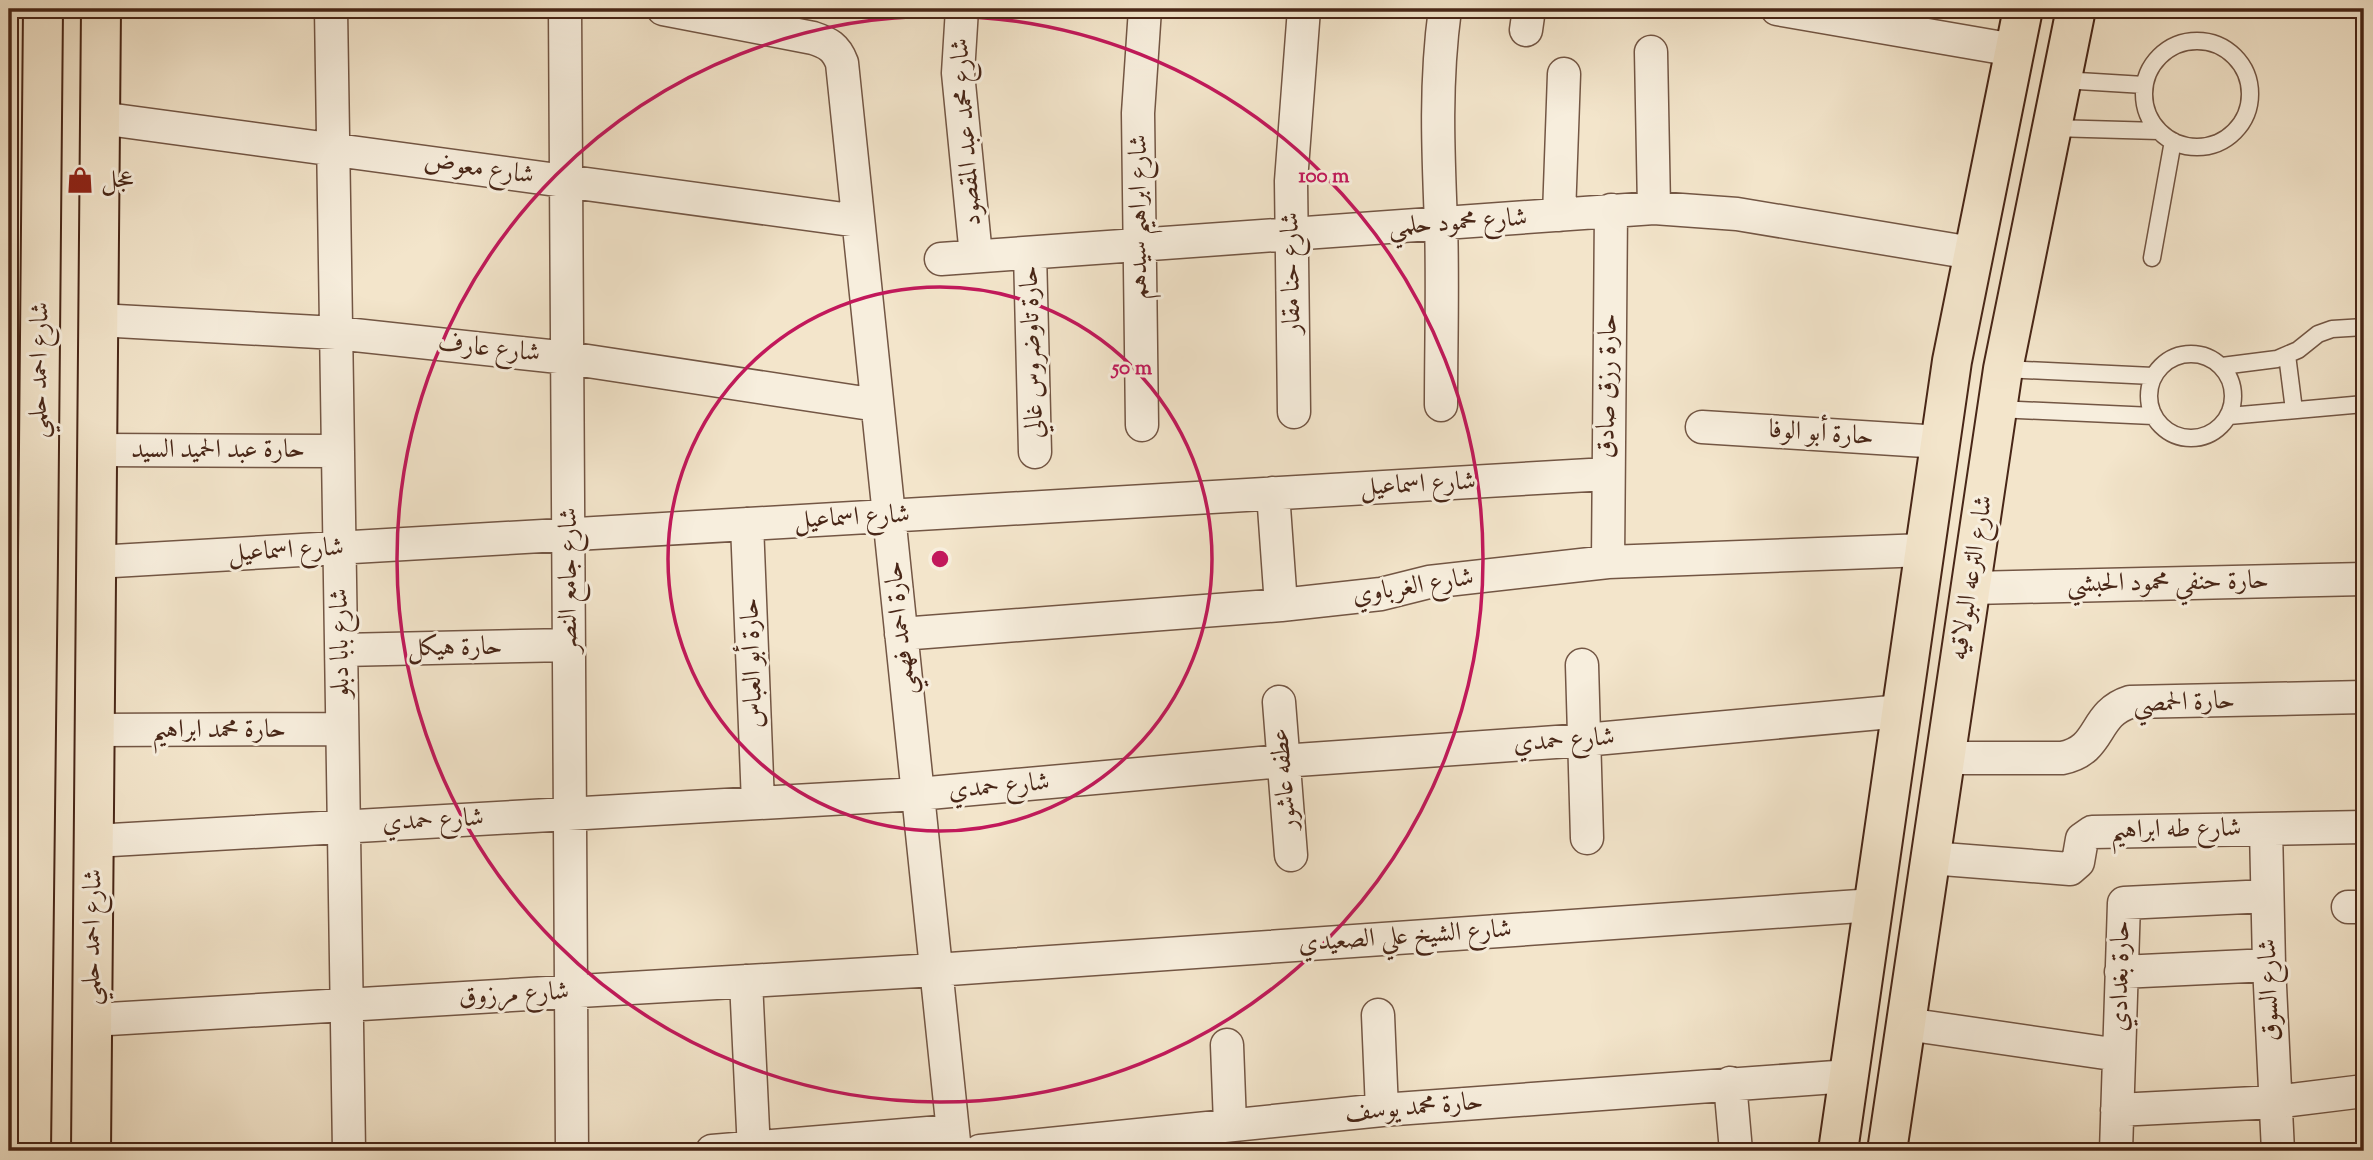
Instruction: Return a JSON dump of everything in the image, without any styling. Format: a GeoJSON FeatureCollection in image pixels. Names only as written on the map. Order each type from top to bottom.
{"type":"FeatureCollection","features":[{"type":"Feature","properties":{"kind":"main road","name":"شارع احمد حلمي"},"geometry":{"type":"LineString","coordinates":[[31,1151],[34,709],[43,243],[43,9]]}},
{"type":"Feature","properties":{"kind":"main road","name":"شارع احمد حلمي"},"geometry":{"type":"LineString","coordinates":[[91,1151],[101,9]]}},
{"type":"Feature","properties":{"kind":"main road","name":"شارع الترعه البولاقيه"},"geometry":{"type":"LineString","coordinates":[[1838,1151],[1952,361],[2023,9]]}},
{"type":"Feature","properties":{"kind":"main road","name":"شارع الترعه البولاقيه"},"geometry":{"type":"LineString","coordinates":[[1887,1151],[2003,369],[2077,9]]}},
{"type":"Feature","properties":{"kind":"main road"},"geometry":{"type":"LineString","coordinates":[[1952,361],[2003,369]]}},
{"type":"Feature","properties":{"kind":"street","name":"شارع بابا دبلو"},"geometry":{"type":"LineString","coordinates":[[331,9],[349,1151]]}},
{"type":"Feature","properties":{"kind":"street","name":"شارع جامع النصر"},"geometry":{"type":"LineString","coordinates":[[565,9],[572,1151]]}},
{"type":"Feature","properties":{"kind":"street","name":"حارة احمد فهمي"},"geometry":{"type":"LineString","coordinates":[[663,9],[813,38],[830,44],[838,52],[842,63],[954,1141]]}},
{"type":"Feature","properties":{"kind":"street","name":"شارع محمد عبد المقصود"},"geometry":{"type":"LineString","coordinates":[[962,9],[958,73],[976,256]]}},
{"type":"Feature","properties":{"kind":"street","name":"شارع ابراهيم سيدهم"},"geometry":{"type":"LineString","coordinates":[[1142,425],[1139,113],[1145,9]]}},
{"type":"Feature","properties":{"kind":"street","name":"شارع حنا مقار"},"geometry":{"type":"LineString","coordinates":[[1294,412],[1291,181],[1304,9]]}},
{"type":"Feature","properties":{"kind":"street"},"geometry":{"type":"LineString","coordinates":[[1441,405],[1441,225],[1437,118],[1445,9]]}},
{"type":"Feature","properties":{"kind":"street"},"geometry":{"type":"LineString","coordinates":[[1777,9],[2014,50]]}},
{"type":"Feature","properties":{"kind":"street"},"geometry":{"type":"LineString","coordinates":[[1651,52],[1654,208]]}},
{"type":"Feature","properties":{"kind":"street"},"geometry":{"type":"LineString","coordinates":[[1559,215],[1564,74]]}},
{"type":"Feature","properties":{"kind":"street","name":"شارع معوض"},"geometry":{"type":"LineString","coordinates":[[100,118],[859,221]]}},
{"type":"Feature","properties":{"kind":"street","name":"شارع محمود حلمي"},"geometry":{"type":"LineString","coordinates":[[941,259],[1654,208],[1737,214],[1972,253]]}},
{"type":"Feature","properties":{"kind":"street","name":"حارة رزق صادق"},"geometry":{"type":"LineString","coordinates":[[1608,562],[1611,210]]}},
{"type":"Feature","properties":{"kind":"street","name":"حارة تاوضروس غالي"},"geometry":{"type":"LineString","coordinates":[[1030,253],[1035,452]]}},
{"type":"Feature","properties":{"kind":"street","name":"شارع عارف"},"geometry":{"type":"LineString","coordinates":[[99,320],[336,333],[568,358],[877,405]]}},
{"type":"Feature","properties":{"kind":"street","name":"حارة أبو الوفا"},"geometry":{"type":"LineString","coordinates":[[1702,426],[1941,442]]}},
{"type":"Feature","properties":{"kind":"street","name":"حارة عبد الحميد السيد"},"geometry":{"type":"LineString","coordinates":[[97,450],[338,451]]}},
{"type":"Feature","properties":{"kind":"street","name":"شارع اسماعيل"},"geometry":{"type":"LineString","coordinates":[[96,562],[1607,474]]}},
{"type":"Feature","properties":{"kind":"street"},"geometry":{"type":"LineString","coordinates":[[1273,493],[1281,605]]}},
{"type":"Feature","properties":{"kind":"street","name":"حارة أبو العباس"},"geometry":{"type":"LineString","coordinates":[[747,524],[758,803]]}},
{"type":"Feature","properties":{"kind":"street","name":"شارع الغرباوي"},"geometry":{"type":"LineString","coordinates":[[901,635],[1281,605],[1381,594],[1429,582],[1608,562],[1925,550]]}},
{"type":"Feature","properties":{"kind":"street","name":"حارة حنفي محمود الحبشي"},"geometry":{"type":"LineString","coordinates":[[1972,588],[2364,579]]}},
{"type":"Feature","properties":{"kind":"street","name":"حارة هيكل"},"geometry":{"type":"LineString","coordinates":[[342,650],[569,645]]}},
{"type":"Feature","properties":{"kind":"street"},"geometry":{"type":"LineString","coordinates":[[1582,665],[1587,838]]}},
{"type":"Feature","properties":{"kind":"street","name":"حارة الحمصي"},"geometry":{"type":"LineString","coordinates":[[1944,758],[2072,756],[2082,752],[2090,744],[2110,712],[2130,702],[2364,697]]}},
{"type":"Feature","properties":{"kind":"street","name":"عطفه عاشور"},"geometry":{"type":"LineString","coordinates":[[1279,702],[1291,855]]}},
{"type":"Feature","properties":{"kind":"street","name":"شارع حمدي"},"geometry":{"type":"LineString","coordinates":[[94,841],[918,794],[1282,761],[1584,740],[1902,711]]}},
{"type":"Feature","properties":{"kind":"street","name":"حارة محمد ابراهيم"},"geometry":{"type":"LineString","coordinates":[[95,730],[342,729]]}},
{"type":"Feature","properties":{"kind":"street","name":"شارع طه ابراهيم"},"geometry":{"type":"LineString","coordinates":[[1930,858],[2070,870],[2078,862],[2082,839],[2092,832],[2364,827]]}},
{"type":"Feature","properties":{"kind":"street","name":"شارع السوق"},"geometry":{"type":"LineString","coordinates":[[2266,829],[2278,1151]]}},
{"type":"Feature","properties":{"kind":"street","name":"حارة بغدادي"},"geometry":{"type":"LineString","coordinates":[[2116,1151],[2124,903],[2267,895]]}},
{"type":"Feature","properties":{"kind":"street","name":"شارع الشيخ علي الصعيدي"},"geometry":{"type":"LineString","coordinates":[[936,970],[1874,905]]}},
{"type":"Feature","properties":{"kind":"street"},"geometry":{"type":"LineString","coordinates":[[2121,972],[2269,965]]}},
{"type":"Feature","properties":{"kind":"street","name":"شارع مرزوق"},"geometry":{"type":"LineString","coordinates":[[92,1020],[936,970]]}},
{"type":"Feature","properties":{"kind":"street"},"geometry":{"type":"LineString","coordinates":[[746,981],[754,1150]]}},
{"type":"Feature","properties":{"kind":"street"},"geometry":{"type":"LineString","coordinates":[[1378,1015],[1382,1110]]}},
{"type":"Feature","properties":{"kind":"street"},"geometry":{"type":"LineString","coordinates":[[1906,1024],[2119,1055]]}},
{"type":"Feature","properties":{"kind":"street"},"geometry":{"type":"LineString","coordinates":[[1227,1045],[1230,1124]]}},
{"type":"Feature","properties":{"kind":"street","name":"حارة محمد يوسف"},"geometry":{"type":"LineString","coordinates":[[980,1151],[1382,1110],[1849,1076]]}},
{"type":"Feature","properties":{"kind":"street"},"geometry":{"type":"LineString","coordinates":[[1730,1083],[1736,1151]]}},
{"type":"Feature","properties":{"kind":"street"},"geometry":{"type":"LineString","coordinates":[[2117,1110],[2275,1102],[2364,1091]]}},
{"type":"Feature","properties":{"kind":"street"},"geometry":{"type":"LineString","coordinates":[[712,1151],[954,1141]]}},
{"type":"Feature","properties":{"kind":"lane"},"geometry":{"type":"LineString","coordinates":[[2052,128],[2166,136],[2188,146],[2205,146],[2221,141],[2235,132],[2245,118],[2250,103],[2250,86],[2245,70],[2236,56],[2222,46],[2206,41],[2189,41],[2174,46],[2160,56],[2150,69],[2144,85],[2145,101],[2149,117],[2166,136],[2152,258]]}},
{"type":"Feature","properties":{"kind":"lane"},"geometry":{"type":"LineString","coordinates":[[2062,80],[2144,85]]}},
{"type":"Feature","properties":{"kind":"lane"},"geometry":{"type":"LineString","coordinates":[[2222,366],[2277,359],[2325,331],[2364,327]]}},
{"type":"Feature","properties":{"kind":"lane"},"geometry":{"type":"LineString","coordinates":[[2198,354],[2222,366],[2230,377],[2234,390],[2229,416],[2221,427],[2210,435],[2184,439],[2160,426],[2153,416],[2149,389],[2153,376],[2161,366],[2172,358],[2198,354]]}},
{"type":"Feature","properties":{"kind":"lane"},"geometry":{"type":"LineString","coordinates":[[2287,355],[2294,410]]}},
{"type":"Feature","properties":{"kind":"lane"},"geometry":{"type":"LineString","coordinates":[[2003,369],[2153,376]]}},
{"type":"Feature","properties":{"kind":"lane"},"geometry":{"type":"LineString","coordinates":[[2229,416],[2364,404]]}},
{"type":"Feature","properties":{"kind":"lane"},"geometry":{"type":"LineString","coordinates":[[1997,409],[2153,416]]}},
{"type":"Feature","properties":{"kind":"place","name":"عجل"},"geometry":{"type":"Point","coordinates":[80,180]}}]}
